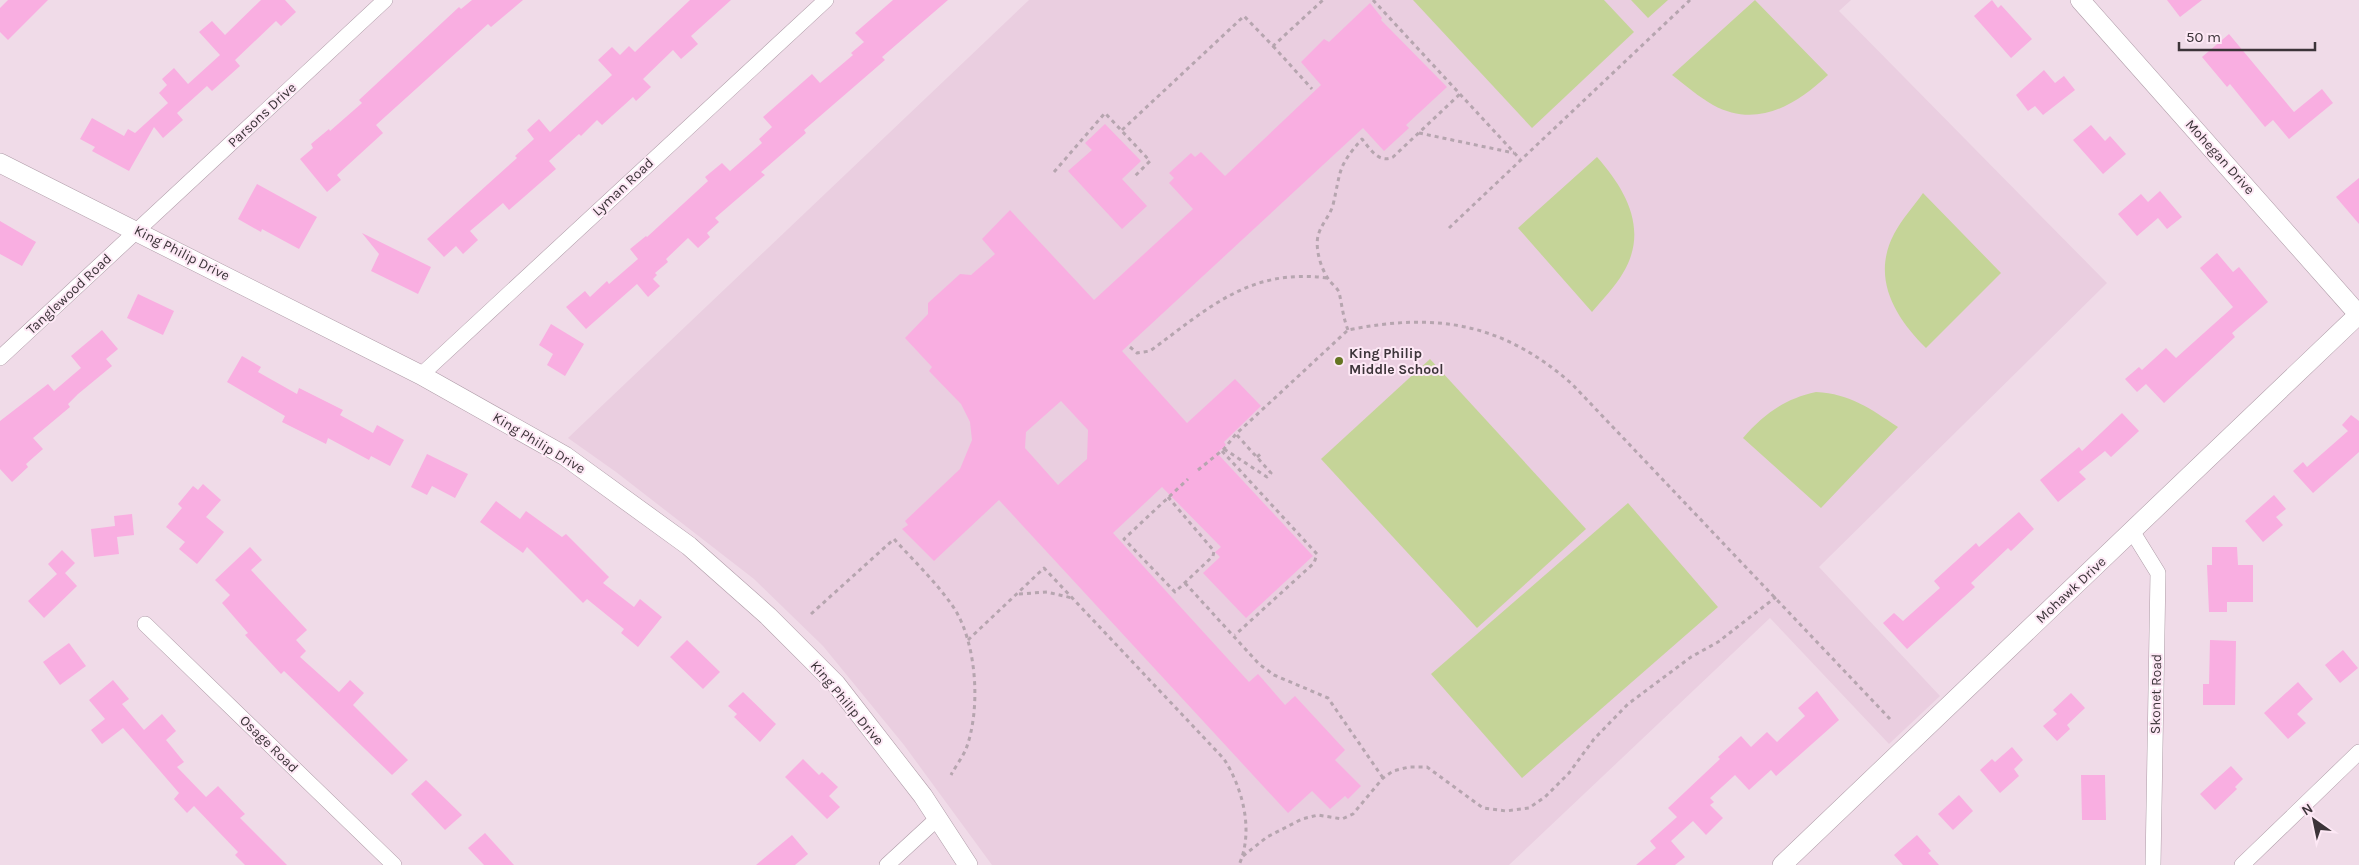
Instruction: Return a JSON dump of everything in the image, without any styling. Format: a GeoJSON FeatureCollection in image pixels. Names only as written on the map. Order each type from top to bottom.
{"type":"FeatureCollection","features":[{"type":"Feature","properties":{"kind":"street","name":"Parsons Drive"},"geometry":{"type":"LineString","coordinates":[[138,231],[386,0]]}},
{"type":"Feature","properties":{"kind":"street","name":"Lyman Road"},"geometry":{"type":"LineString","coordinates":[[421,375],[826,0]]}},
{"type":"Feature","properties":{"kind":"street","name":"Mohegan Drive"},"geometry":{"type":"LineString","coordinates":[[2080,0],[2359,314]]}},
{"type":"Feature","properties":{"kind":"street","name":"King Philip Drive"},"geometry":{"type":"LineString","coordinates":[[0,163],[421,375],[565,456],[689,546],[768,616],[836,684],[938,818],[968,865]]}},
{"type":"Feature","properties":{"kind":"street","name":"Tanglewood Road"},"geometry":{"type":"LineString","coordinates":[[0,358],[138,231]]}},
{"type":"Feature","properties":{"kind":"street","name":"Mohawk Drive"},"geometry":{"type":"LineString","coordinates":[[1782,865],[2359,314]]}},
{"type":"Feature","properties":{"kind":"street","name":"Skonet Road"},"geometry":{"type":"LineString","coordinates":[[2132,531],[2158,573],[2153,865]]}},
{"type":"Feature","properties":{"kind":"street","name":"Osage Road"},"geometry":{"type":"LineString","coordinates":[[145,624],[394,865]]}},
{"type":"Feature","properties":{"kind":"street"},"geometry":{"type":"LineString","coordinates":[[2242,865],[2359,752]]}},
{"type":"Feature","properties":{"kind":"street"},"geometry":{"type":"LineString","coordinates":[[887,865],[938,818]]}},
{"type":"Feature","properties":{"kind":"path"},"geometry":{"type":"LineString","coordinates":[[1273,46],[1323,0]]}},
{"type":"Feature","properties":{"kind":"path"},"geometry":{"type":"LineString","coordinates":[[1372,0],[1520,159]]}},
{"type":"Feature","properties":{"kind":"path"},"geometry":{"type":"LineString","coordinates":[[1449,228],[1690,0]]}},
{"type":"Feature","properties":{"kind":"path"},"geometry":{"type":"LineString","coordinates":[[1122,130],[1244,16],[1312,88]]}},
{"type":"Feature","properties":{"kind":"path"},"geometry":{"type":"LineString","coordinates":[[1348,330],[1341,312],[1338,290],[1328,278],[1320,261],[1317,238],[1323,220],[1332,207],[1339,170],[1349,154],[1362,139],[1378,157],[1388,159],[1460,94]]}},
{"type":"Feature","properties":{"kind":"path"},"geometry":{"type":"LineString","coordinates":[[1054,172],[1106,113],[1150,161],[1134,176]]}},
{"type":"Feature","properties":{"kind":"path"},"geometry":{"type":"LineString","coordinates":[[1419,133],[1514,153]]}},
{"type":"Feature","properties":{"kind":"path"},"geometry":{"type":"LineString","coordinates":[[1130,346],[1137,353],[1150,351],[1216,303],[1270,278],[1294,276],[1328,278]]}},
{"type":"Feature","properties":{"kind":"path"},"geometry":{"type":"LineString","coordinates":[[1198,470],[1223,450],[1236,434],[1348,330],[1370,325],[1433,321],[1465,326],[1496,336],[1526,349],[1551,366],[1572,384],[1890,719]]}},
{"type":"Feature","properties":{"kind":"path"},"geometry":{"type":"LineString","coordinates":[[1223,450],[1267,477],[1271,473],[1236,434]]}},
{"type":"Feature","properties":{"kind":"path"},"geometry":{"type":"LineString","coordinates":[[1223,450],[1318,554],[1314,563],[1235,636]]}},
{"type":"Feature","properties":{"kind":"path"},"geometry":{"type":"LineString","coordinates":[[1257,457],[1263,452]]}},
{"type":"Feature","properties":{"kind":"path"},"geometry":{"type":"LineString","coordinates":[[1168,497],[1214,551],[1213,556],[1175,592],[1124,539],[1168,497],[1188,479]]}},
{"type":"Feature","properties":{"kind":"path"},"geometry":{"type":"LineString","coordinates":[[812,614],[894,539],[939,588],[955,610],[968,640],[974,668],[975,694],[966,749],[950,775]]}},
{"type":"Feature","properties":{"kind":"path"},"geometry":{"type":"LineString","coordinates":[[968,640],[1044,568],[1224,759],[1236,778],[1244,803],[1245,834],[1243,856],[1239,865]]}},
{"type":"Feature","properties":{"kind":"path"},"geometry":{"type":"LineString","coordinates":[[1185,583],[1259,664],[1274,675],[1328,698],[1383,778]]}},
{"type":"Feature","properties":{"kind":"path"},"geometry":{"type":"LineString","coordinates":[[1018,594],[1047,592],[1073,599]]}},
{"type":"Feature","properties":{"kind":"path"},"geometry":{"type":"LineString","coordinates":[[1243,856],[1266,837],[1302,819],[1318,815],[1342,819],[1353,814],[1383,778],[1392,771],[1409,767],[1427,767],[1483,808],[1506,811],[1529,808],[1546,797],[1569,772],[1594,739],[1628,704],[1691,657],[1718,642],[1776,597]]}},
{"type":"Feature","properties":{"kind":"shaded area","name":"King Philip Middle School"},"geometry":{"type":"Polygon","coordinates":[[[1029,0],[1851,0],[1839,11],[2107,283],[1819,567],[1940,696],[1889,744],[1770,618],[1509,865],[992,865],[904,745],[823,646],[754,579],[616,472],[568,438],[1029,0]]]}},
{"type":"Feature","properties":{"kind":"green space"},"geometry":{"type":"Polygon","coordinates":[[[1413,0],[1604,0],[1634,32],[1532,128],[1413,0]]]}},
{"type":"Feature","properties":{"kind":"green space"},"geometry":{"type":"Polygon","coordinates":[[[1631,0],[1668,0],[1648,18],[1631,0]]]}},
{"type":"Feature","properties":{"kind":"green space"},"geometry":{"type":"Polygon","coordinates":[[[1755,0],[1828,75],[1803,96],[1789,104],[1760,114],[1745,115],[1729,112],[1713,105],[1672,75],[1755,0]]]}},
{"type":"Feature","properties":{"kind":"green space"},"geometry":{"type":"Polygon","coordinates":[[[1597,157],[1608,170],[1625,197],[1631,211],[1634,241],[1631,257],[1623,273],[1592,312],[1518,228],[1597,157]]]}},
{"type":"Feature","properties":{"kind":"green space"},"geometry":{"type":"Polygon","coordinates":[[[1923,193],[2001,273],[1926,348],[1896,310],[1886,281],[1885,266],[1894,234],[1923,193]]]}},
{"type":"Feature","properties":{"kind":"green space"},"geometry":{"type":"Polygon","coordinates":[[[1430,359],[1586,529],[1477,628],[1321,459],[1430,359]]]}},
{"type":"Feature","properties":{"kind":"green space"},"geometry":{"type":"Polygon","coordinates":[[[1816,392],[1850,399],[1869,408],[1898,427],[1821,508],[1743,438],[1767,415],[1784,403],[1816,392]]]}},
{"type":"Feature","properties":{"kind":"green space"},"geometry":{"type":"Polygon","coordinates":[[[1628,503],[1718,607],[1522,778],[1431,674],[1628,503]]]}},
{"type":"Feature","properties":{"kind":"building"},"geometry":{"type":"Polygon","coordinates":[[[8,0],[48,0],[8,40],[0,32],[0,8],[8,0]]]}},
{"type":"Feature","properties":{"kind":"building"},"geometry":{"type":"Polygon","coordinates":[[[261,0],[285,0],[296,12],[281,26],[276,21],[235,60],[240,66],[212,91],[207,86],[177,113],[183,120],[163,138],[154,127],[129,171],[92,151],[95,147],[80,139],[92,118],[124,136],[128,129],[135,133],[168,103],[159,93],[167,85],[162,79],[174,68],[188,84],[220,55],[199,32],[212,21],[225,35],[261,0]]]}},
{"type":"Feature","properties":{"kind":"building"},"geometry":{"type":"Polygon","coordinates":[[[472,0],[523,0],[491,27],[488,24],[376,125],[383,133],[337,175],[341,180],[327,192],[300,159],[313,148],[311,144],[329,129],[330,131],[362,103],[359,100],[459,7],[461,9],[472,0]]]}},
{"type":"Feature","properties":{"kind":"building"},"geometry":{"type":"Polygon","coordinates":[[[690,0],[731,0],[691,36],[698,44],[681,59],[673,50],[643,79],[651,87],[636,101],[633,97],[602,125],[597,120],[581,136],[579,134],[549,161],[556,169],[509,210],[503,203],[470,231],[478,240],[463,254],[456,246],[444,257],[427,239],[517,158],[515,156],[534,139],[527,130],[539,119],[550,132],[612,75],[598,60],[612,47],[620,55],[629,46],[635,52],[690,0]]]}},
{"type":"Feature","properties":{"kind":"building"},"geometry":{"type":"Polygon","coordinates":[[[893,0],[948,0],[882,57],[885,60],[804,130],[806,133],[761,172],[765,175],[715,218],[719,222],[707,233],[710,237],[698,248],[688,238],[666,259],[668,262],[655,273],[657,275],[653,279],[660,286],[648,297],[637,284],[586,329],[566,307],[585,291],[590,297],[607,281],[609,284],[638,259],[630,249],[647,237],[708,181],[705,177],[722,163],[730,171],[762,143],[759,139],[772,127],[763,117],[812,74],[820,83],[853,55],[851,53],[864,42],[855,33],[893,0]]]}},
{"type":"Feature","properties":{"kind":"building"},"geometry":{"type":"Polygon","coordinates":[[[1992,0],[1998,8],[2001,5],[2032,39],[2011,58],[1974,16],[1992,0]]]}},
{"type":"Feature","properties":{"kind":"building"},"geometry":{"type":"Polygon","coordinates":[[[2167,0],[2202,0],[2180,17],[2167,0]]]}},
{"type":"Feature","properties":{"kind":"building"},"geometry":{"type":"Polygon","coordinates":[[[1370,3],[1382,18],[1381,20],[1447,87],[1406,125],[1409,128],[1384,151],[1363,128],[1122,351],[1187,423],[1235,379],[1261,406],[1224,442],[1226,445],[1217,453],[1313,556],[1246,618],[1203,573],[1220,557],[1215,552],[1221,547],[1162,487],[1113,533],[1249,682],[1258,674],[1285,705],[1295,696],[1345,750],[1335,760],[1361,786],[1348,799],[1345,796],[1330,809],[1312,791],[1288,813],[999,500],[934,561],[902,529],[908,525],[905,521],[960,469],[972,440],[970,422],[961,404],[929,371],[932,367],[905,338],[928,314],[928,303],[960,274],[971,275],[995,254],[982,239],[1010,210],[1094,300],[1193,209],[1169,183],[1174,178],[1169,173],[1191,153],[1195,157],[1201,152],[1225,176],[1321,85],[1301,62],[1324,39],[1329,42],[1370,3]],[[1061,401],[1026,432],[1025,448],[1058,485],[1087,459],[1088,430],[1061,401]]]}},
{"type":"Feature","properties":{"kind":"building"},"geometry":{"type":"Polygon","coordinates":[[[2229,34],[2294,112],[2322,89],[2333,103],[2289,139],[2273,120],[2265,127],[2230,84],[2227,87],[2202,57],[2229,34]]]}},
{"type":"Feature","properties":{"kind":"building"},"geometry":{"type":"Polygon","coordinates":[[[2044,70],[2055,83],[2064,76],[2075,90],[2043,115],[2035,106],[2028,111],[2016,95],[2044,70]]]}},
{"type":"Feature","properties":{"kind":"building"},"geometry":{"type":"Polygon","coordinates":[[[1105,124],[1141,161],[1122,179],[1147,206],[1122,229],[1068,171],[1092,150],[1085,143],[1105,124]]]}},
{"type":"Feature","properties":{"kind":"building"},"geometry":{"type":"Polygon","coordinates":[[[2091,125],[2105,141],[2110,136],[2126,154],[2103,174],[2073,140],[2091,125]]]}},
{"type":"Feature","properties":{"kind":"building"},"geometry":{"type":"Polygon","coordinates":[[[2359,178],[2359,224],[2336,197],[2359,178]]]}},
{"type":"Feature","properties":{"kind":"building"},"geometry":{"type":"Polygon","coordinates":[[[257,184],[317,217],[299,249],[262,229],[261,232],[238,219],[257,184]]]}},
{"type":"Feature","properties":{"kind":"building"},"geometry":{"type":"Polygon","coordinates":[[[2160,191],[2182,217],[2167,229],[2158,218],[2137,236],[2118,214],[2141,194],[2148,202],[2160,191]]]}},
{"type":"Feature","properties":{"kind":"building"},"geometry":{"type":"Polygon","coordinates":[[[0,221],[36,242],[22,266],[0,254],[0,221]]]}},
{"type":"Feature","properties":{"kind":"building"},"geometry":{"type":"Polygon","coordinates":[[[362,233],[431,267],[418,294],[371,271],[379,254],[362,233]]]}},
{"type":"Feature","properties":{"kind":"building"},"geometry":{"type":"Polygon","coordinates":[[[2217,253],[2233,272],[2239,267],[2268,302],[2232,333],[2235,337],[2164,403],[2146,384],[2137,392],[2125,379],[2139,367],[2142,370],[2166,348],[2176,358],[2233,307],[2200,268],[2217,253]]]}},
{"type":"Feature","properties":{"kind":"building"},"geometry":{"type":"Polygon","coordinates":[[[138,294],[174,311],[163,335],[127,318],[138,294]]]}},
{"type":"Feature","properties":{"kind":"building"},"geometry":{"type":"Polygon","coordinates":[[[551,324],[584,344],[565,376],[547,365],[553,354],[539,345],[551,324]]]}},
{"type":"Feature","properties":{"kind":"building"},"geometry":{"type":"Polygon","coordinates":[[[102,330],[118,349],[106,359],[112,366],[78,394],[68,404],[70,407],[33,438],[43,449],[26,464],[28,467],[12,482],[0,469],[0,421],[48,384],[54,391],[81,368],[71,356],[102,330]]]}},
{"type":"Feature","properties":{"kind":"building"},"geometry":{"type":"Polygon","coordinates":[[[242,356],[261,367],[258,372],[297,394],[299,388],[343,410],[340,415],[373,433],[377,425],[404,440],[390,466],[371,456],[369,460],[328,438],[326,444],[282,422],[285,416],[227,382],[242,356]]]}},
{"type":"Feature","properties":{"kind":"building"},"geometry":{"type":"Polygon","coordinates":[[[2122,413],[2139,431],[2111,457],[2105,451],[2079,472],[2086,479],[2058,502],[2040,480],[2079,447],[2082,451],[2122,413]]]}},
{"type":"Feature","properties":{"kind":"building"},"geometry":{"type":"Polygon","coordinates":[[[2351,415],[2359,421],[2359,452],[2313,493],[2293,471],[2303,462],[2307,467],[2348,431],[2342,425],[2351,415]]]}},
{"type":"Feature","properties":{"kind":"building"},"geometry":{"type":"Polygon","coordinates":[[[427,454],[468,474],[455,498],[432,486],[427,495],[411,487],[427,454]]]}},
{"type":"Feature","properties":{"kind":"building"},"geometry":{"type":"Polygon","coordinates":[[[203,484],[221,500],[206,517],[224,532],[197,564],[179,549],[185,542],[166,527],[182,508],[178,504],[193,486],[198,490],[203,484]]]}},
{"type":"Feature","properties":{"kind":"building"},"geometry":{"type":"Polygon","coordinates":[[[2274,495],[2286,509],[2276,517],[2283,525],[2263,542],[2245,521],[2274,495]]]}},
{"type":"Feature","properties":{"kind":"building"},"geometry":{"type":"Polygon","coordinates":[[[496,501],[520,519],[526,511],[562,537],[566,534],[609,577],[603,583],[634,607],[640,599],[662,617],[638,647],[621,633],[624,629],[587,599],[583,603],[527,547],[523,553],[480,522],[496,501]]]}},
{"type":"Feature","properties":{"kind":"building"},"geometry":{"type":"Polygon","coordinates":[[[2019,512],[2034,529],[2011,551],[2008,548],[1971,583],[1975,587],[1907,649],[1883,623],[1894,613],[1903,621],[1940,588],[1934,581],[1976,543],[1979,547],[2019,512]]]}},
{"type":"Feature","properties":{"kind":"building"},"geometry":{"type":"Polygon","coordinates":[[[132,514],[134,535],[117,537],[119,554],[94,557],[91,529],[115,526],[114,516],[132,514]]]}},
{"type":"Feature","properties":{"kind":"building"},"geometry":{"type":"Polygon","coordinates":[[[250,547],[262,560],[251,570],[307,630],[296,640],[306,651],[300,657],[339,692],[350,680],[364,693],[353,705],[408,760],[392,775],[284,671],[281,674],[245,635],[248,633],[222,603],[230,595],[215,580],[250,547]]]}},
{"type":"Feature","properties":{"kind":"building"},"geometry":{"type":"Polygon","coordinates":[[[2212,547],[2237,547],[2238,565],[2253,565],[2253,602],[2227,602],[2227,612],[2209,612],[2207,565],[2212,565],[2212,547]]]}},
{"type":"Feature","properties":{"kind":"building"},"geometry":{"type":"Polygon","coordinates":[[[62,550],[75,563],[65,573],[77,586],[44,618],[28,601],[57,574],[48,564],[62,550]]]}},
{"type":"Feature","properties":{"kind":"building"},"geometry":{"type":"Polygon","coordinates":[[[687,640],[720,672],[703,689],[670,657],[687,640]]]}},
{"type":"Feature","properties":{"kind":"building"},"geometry":{"type":"Polygon","coordinates":[[[2210,640],[2236,641],[2235,705],[2203,705],[2203,684],[2209,684],[2210,640]]]}},
{"type":"Feature","properties":{"kind":"building"},"geometry":{"type":"Polygon","coordinates":[[[69,643],[86,666],[60,685],[43,662],[69,643]]]}},
{"type":"Feature","properties":{"kind":"building"},"geometry":{"type":"Polygon","coordinates":[[[2343,650],[2358,668],[2340,683],[2325,665],[2343,650]]]}},
{"type":"Feature","properties":{"kind":"building"},"geometry":{"type":"Polygon","coordinates":[[[113,680],[129,699],[122,704],[144,730],[162,714],[176,731],[166,740],[184,762],[177,767],[206,797],[218,786],[245,814],[240,818],[287,865],[245,865],[235,855],[238,852],[194,806],[187,813],[174,799],[179,793],[123,728],[102,744],[91,730],[105,719],[89,700],[113,680]]]}},
{"type":"Feature","properties":{"kind":"building"},"geometry":{"type":"Polygon","coordinates":[[[2298,682],[2313,699],[2297,714],[2306,723],[2288,739],[2264,713],[2298,682]]]}},
{"type":"Feature","properties":{"kind":"building"},"geometry":{"type":"Polygon","coordinates":[[[1817,691],[1839,720],[1776,776],[1771,770],[1749,790],[1735,775],[1710,798],[1714,802],[1710,805],[1723,818],[1706,835],[1693,821],[1671,841],[1685,857],[1675,865],[1636,865],[1656,848],[1650,841],[1677,817],[1668,808],[1720,759],[1718,757],[1741,736],[1751,747],[1767,732],[1777,742],[1805,716],[1798,708],[1817,691]]]}},
{"type":"Feature","properties":{"kind":"building"},"geometry":{"type":"Polygon","coordinates":[[[743,692],[776,724],[760,742],[734,717],[737,714],[728,706],[743,692]]]}},
{"type":"Feature","properties":{"kind":"building"},"geometry":{"type":"Polygon","coordinates":[[[2071,693],[2085,708],[2067,725],[2070,729],[2057,741],[2043,726],[2057,714],[2053,710],[2071,693]]]}},
{"type":"Feature","properties":{"kind":"building"},"geometry":{"type":"Polygon","coordinates":[[[2012,747],[2023,760],[2014,769],[2019,776],[2000,793],[1980,770],[1992,759],[1995,762],[2012,747]]]}},
{"type":"Feature","properties":{"kind":"building"},"geometry":{"type":"Polygon","coordinates":[[[803,759],[819,775],[822,772],[838,787],[829,796],[840,807],[827,819],[785,777],[803,759]]]}},
{"type":"Feature","properties":{"kind":"building"},"geometry":{"type":"Polygon","coordinates":[[[2231,766],[2243,779],[2235,787],[2237,789],[2215,810],[2200,794],[2231,766]]]}},
{"type":"Feature","properties":{"kind":"building"},"geometry":{"type":"Polygon","coordinates":[[[2081,775],[2105,775],[2106,820],[2082,820],[2081,775]]]}},
{"type":"Feature","properties":{"kind":"building"},"geometry":{"type":"Polygon","coordinates":[[[426,780],[462,815],[445,830],[411,794],[426,780]]]}},
{"type":"Feature","properties":{"kind":"building"},"geometry":{"type":"Polygon","coordinates":[[[1959,795],[1973,811],[1953,830],[1938,814],[1959,795]]]}},
{"type":"Feature","properties":{"kind":"building"},"geometry":{"type":"Polygon","coordinates":[[[485,833],[514,865],[484,865],[468,848],[485,833]]]}},
{"type":"Feature","properties":{"kind":"building"},"geometry":{"type":"Polygon","coordinates":[[[792,835],[808,854],[795,865],[756,865],[792,835]]]}},
{"type":"Feature","properties":{"kind":"building"},"geometry":{"type":"Polygon","coordinates":[[[1917,835],[1931,851],[1928,853],[1939,865],[1903,865],[1894,855],[1917,835]]]}},
{"type":"Feature","properties":{"kind":"place","name":"King Philip Middle School"},"geometry":{"type":"Point","coordinates":[1339,361]}}]}
